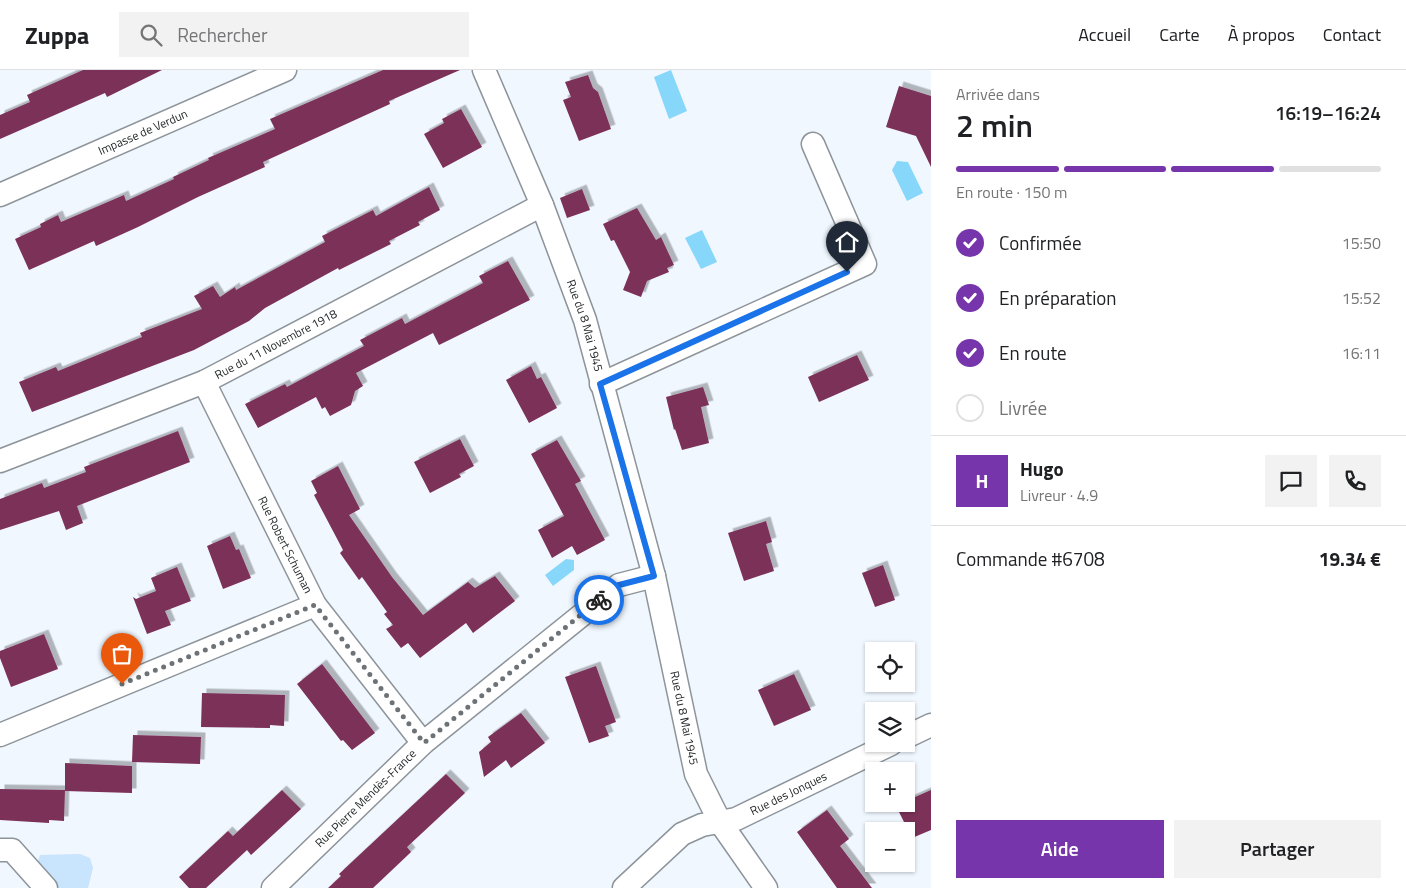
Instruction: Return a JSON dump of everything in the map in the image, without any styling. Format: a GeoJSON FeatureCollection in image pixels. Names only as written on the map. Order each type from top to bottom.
{"type":"FeatureCollection","features":[{"type":"Feature","properties":{"kind":"street","name":"Impasse de Verdun"},"geometry":{"type":"LineString","coordinates":[[0,195],[285,70]]}},
{"type":"Feature","properties":{"kind":"street","name":"Rue du 8 Mai 1945"},"geometry":{"type":"LineString","coordinates":[[484,70],[542,205],[585,320],[600,384],[654,576],[696,774],[720,822],[766,888]]}},
{"type":"Feature","properties":{"kind":"street"},"geometry":{"type":"LineString","coordinates":[[600,384],[865,264],[812,144]]}},
{"type":"Feature","properties":{"kind":"street","name":"Rue du 11 Novembre 1918"},"geometry":{"type":"LineString","coordinates":[[0,461],[204,382],[542,205]]}},
{"type":"Feature","properties":{"kind":"street","name":"Rue Robert Schuman"},"geometry":{"type":"LineString","coordinates":[[204,382],[315,605],[424,743]]}},
{"type":"Feature","properties":{"kind":"street","name":"Rue Pierre Mendès-France"},"geometry":{"type":"LineString","coordinates":[[273,888],[424,743],[619,585],[654,576]]}},
{"type":"Feature","properties":{"kind":"street"},"geometry":{"type":"LineString","coordinates":[[0,735],[315,605]]}},
{"type":"Feature","properties":{"kind":"street"},"geometry":{"type":"LineString","coordinates":[[915,732],[931,724]]}},
{"type":"Feature","properties":{"kind":"street","name":"Rue des Jonques"},"geometry":{"type":"LineString","coordinates":[[624,888],[682,834],[702,825],[736,819],[874,752]]}},
{"type":"Feature","properties":{"kind":"street"},"geometry":{"type":"LineString","coordinates":[[0,850],[12,850],[46,888]]}},
{"type":"Feature","properties":{"kind":"shaded area"},"geometry":{"type":"Polygon","coordinates":[[[80,854],[90,858],[93,868],[88,888],[56,888],[37,864],[40,855],[80,854]]]}},
{"type":"Feature","properties":{"kind":"water"},"geometry":{"type":"Polygon","coordinates":[[[671,70],[687,111],[669,119],[654,77],[671,70]]]}},
{"type":"Feature","properties":{"kind":"water"},"geometry":{"type":"Polygon","coordinates":[[[897,161],[908,162],[923,193],[907,201],[892,170],[897,161]]]}},
{"type":"Feature","properties":{"kind":"water"},"geometry":{"type":"Polygon","coordinates":[[[702,230],[717,262],[701,269],[685,238],[702,230]]]}},
{"type":"Feature","properties":{"kind":"water"},"geometry":{"type":"Polygon","coordinates":[[[566,559],[574,560],[574,570],[553,586],[545,575],[566,559]]]}},
{"type":"Feature","properties":{"kind":"building"},"geometry":{"type":"Polygon","coordinates":[[[83,70],[162,70],[107,97],[105,93],[0,139],[0,115],[30,102],[27,95],[83,70]]]}},
{"type":"Feature","properties":{"kind":"building"},"geometry":{"type":"Polygon","coordinates":[[[383,70],[460,70],[389,101],[390,104],[263,162],[265,167],[138,227],[96,246],[94,241],[29,270],[15,239],[41,227],[40,224],[58,215],[61,222],[124,195],[126,201],[174,179],[173,177],[209,160],[208,158],[275,129],[270,119],[383,70]]]}},
{"type":"Feature","properties":{"kind":"building"},"geometry":{"type":"Polygon","coordinates":[[[588,75],[593,88],[598,92],[611,129],[579,141],[563,100],[571,97],[565,82],[588,75]]]}},
{"type":"Feature","properties":{"kind":"building"},"geometry":{"type":"Polygon","coordinates":[[[899,86],[931,96],[931,167],[916,136],[886,127],[899,86]]]}},
{"type":"Feature","properties":{"kind":"building"},"geometry":{"type":"Polygon","coordinates":[[[461,109],[482,147],[443,168],[424,134],[444,123],[442,119],[461,109]]]}},
{"type":"Feature","properties":{"kind":"building"},"geometry":{"type":"Polygon","coordinates":[[[429,187],[440,210],[418,222],[420,225],[389,241],[391,244],[339,270],[338,268],[265,308],[249,321],[194,350],[32,412],[19,382],[56,367],[58,371],[142,337],[140,333],[202,309],[194,296],[213,286],[220,297],[235,287],[236,290],[325,242],[322,236],[373,210],[376,216],[429,187]]]}},
{"type":"Feature","properties":{"kind":"building"},"geometry":{"type":"Polygon","coordinates":[[[582,189],[590,210],[567,218],[560,198],[582,189]]]}},
{"type":"Feature","properties":{"kind":"building"},"geometry":{"type":"Polygon","coordinates":[[[637,208],[656,240],[661,237],[674,265],[667,268],[669,272],[647,281],[641,297],[623,290],[630,272],[614,240],[611,241],[603,224],[637,208]]]}},
{"type":"Feature","properties":{"kind":"building"},"geometry":{"type":"Polygon","coordinates":[[[508,261],[530,300],[439,345],[433,333],[356,373],[363,386],[355,391],[351,405],[330,416],[325,407],[322,409],[316,397],[258,428],[245,404],[285,384],[287,387],[364,346],[360,340],[402,318],[405,324],[483,283],[479,276],[508,261]]]}},
{"type":"Feature","properties":{"kind":"building"},"geometry":{"type":"Polygon","coordinates":[[[857,355],[869,380],[819,402],[808,377],[857,355]]]}},
{"type":"Feature","properties":{"kind":"building"},"geometry":{"type":"Polygon","coordinates":[[[531,366],[537,379],[541,377],[557,408],[529,423],[506,380],[531,366]]]}},
{"type":"Feature","properties":{"kind":"building"},"geometry":{"type":"Polygon","coordinates":[[[703,387],[709,405],[701,407],[709,443],[682,450],[674,430],[666,397],[703,387]]]}},
{"type":"Feature","properties":{"kind":"building"},"geometry":{"type":"Polygon","coordinates":[[[178,431],[190,462],[77,506],[83,523],[66,530],[59,511],[0,530],[0,499],[42,483],[44,488],[86,472],[84,467],[178,431]]]}},
{"type":"Feature","properties":{"kind":"building"},"geometry":{"type":"Polygon","coordinates":[[[460,439],[474,466],[459,474],[461,477],[430,493],[414,462],[460,439]]]}},
{"type":"Feature","properties":{"kind":"building"},"geometry":{"type":"Polygon","coordinates":[[[557,440],[581,481],[575,484],[605,540],[577,555],[572,546],[552,558],[538,530],[564,516],[531,454],[557,440]]]}},
{"type":"Feature","properties":{"kind":"building"},"geometry":{"type":"Polygon","coordinates":[[[338,466],[360,509],[349,515],[392,577],[423,615],[468,582],[475,588],[495,576],[515,601],[473,633],[466,623],[420,658],[408,643],[401,648],[386,629],[393,625],[384,614],[387,612],[362,577],[359,580],[340,553],[343,550],[314,495],[317,493],[311,481],[338,466]]]}},
{"type":"Feature","properties":{"kind":"building"},"geometry":{"type":"Polygon","coordinates":[[[766,521],[772,542],[766,544],[774,571],[744,581],[728,533],[766,521]]]}},
{"type":"Feature","properties":{"kind":"building"},"geometry":{"type":"Polygon","coordinates":[[[230,536],[236,550],[239,549],[251,578],[223,589],[207,546],[230,536]]]}},
{"type":"Feature","properties":{"kind":"building"},"geometry":{"type":"Polygon","coordinates":[[[883,565],[895,600],[875,607],[862,573],[883,565]]]}},
{"type":"Feature","properties":{"kind":"building"},"geometry":{"type":"Polygon","coordinates":[[[177,567],[191,601],[165,611],[171,625],[147,634],[133,597],[136,599],[156,591],[151,578],[177,567]]]}},
{"type":"Feature","properties":{"kind":"building"},"geometry":{"type":"Polygon","coordinates":[[[44,634],[58,669],[11,687],[0,658],[0,651],[44,634]]]}},
{"type":"Feature","properties":{"kind":"building"},"geometry":{"type":"Polygon","coordinates":[[[322,664],[375,733],[352,750],[343,740],[341,741],[297,684],[322,664]]]}},
{"type":"Feature","properties":{"kind":"building"},"geometry":{"type":"Polygon","coordinates":[[[596,666],[616,722],[605,726],[609,736],[589,743],[565,677],[596,666]]]}},
{"type":"Feature","properties":{"kind":"building"},"geometry":{"type":"Polygon","coordinates":[[[794,674],[811,710],[774,726],[758,690],[794,674]]]}},
{"type":"Feature","properties":{"kind":"building"},"geometry":{"type":"Polygon","coordinates":[[[202,693],[285,695],[284,726],[270,725],[270,728],[201,727],[202,693]]]}},
{"type":"Feature","properties":{"kind":"building"},"geometry":{"type":"Polygon","coordinates":[[[521,713],[545,743],[511,768],[506,760],[484,777],[479,752],[491,742],[488,737],[521,713]]]}},
{"type":"Feature","properties":{"kind":"building"},"geometry":{"type":"Polygon","coordinates":[[[133,735],[201,737],[200,764],[132,762],[133,735]]]}},
{"type":"Feature","properties":{"kind":"building"},"geometry":{"type":"Polygon","coordinates":[[[65,763],[132,766],[132,793],[65,791],[65,763]]]}},
{"type":"Feature","properties":{"kind":"building"},"geometry":{"type":"Polygon","coordinates":[[[446,774],[465,793],[407,847],[411,852],[373,888],[328,888],[341,876],[339,874],[446,774]]]}},
{"type":"Feature","properties":{"kind":"building"},"geometry":{"type":"Polygon","coordinates":[[[0,789],[65,790],[64,821],[49,820],[49,823],[0,820],[0,789]]]}},
{"type":"Feature","properties":{"kind":"building"},"geometry":{"type":"Polygon","coordinates":[[[282,790],[301,809],[251,855],[247,850],[206,888],[189,888],[179,877],[228,831],[233,836],[282,790]]]}},
{"type":"Feature","properties":{"kind":"building"},"geometry":{"type":"Polygon","coordinates":[[[931,790],[931,830],[915,837],[915,822],[904,822],[899,812],[915,812],[915,797],[931,790]]]}},
{"type":"Feature","properties":{"kind":"building"},"geometry":{"type":"Polygon","coordinates":[[[827,810],[849,839],[840,846],[872,888],[837,888],[797,832],[827,810]]]}},
{"type":"Feature","properties":{"kind":"way so far"},"geometry":{"type":"LineString","coordinates":[[122,684],[315,605],[424,743],[599,600]]}},
{"type":"Feature","properties":{"kind":"route"},"geometry":{"type":"LineString","coordinates":[[599,600],[619,585],[654,576],[600,384],[847,272]]}}]}
